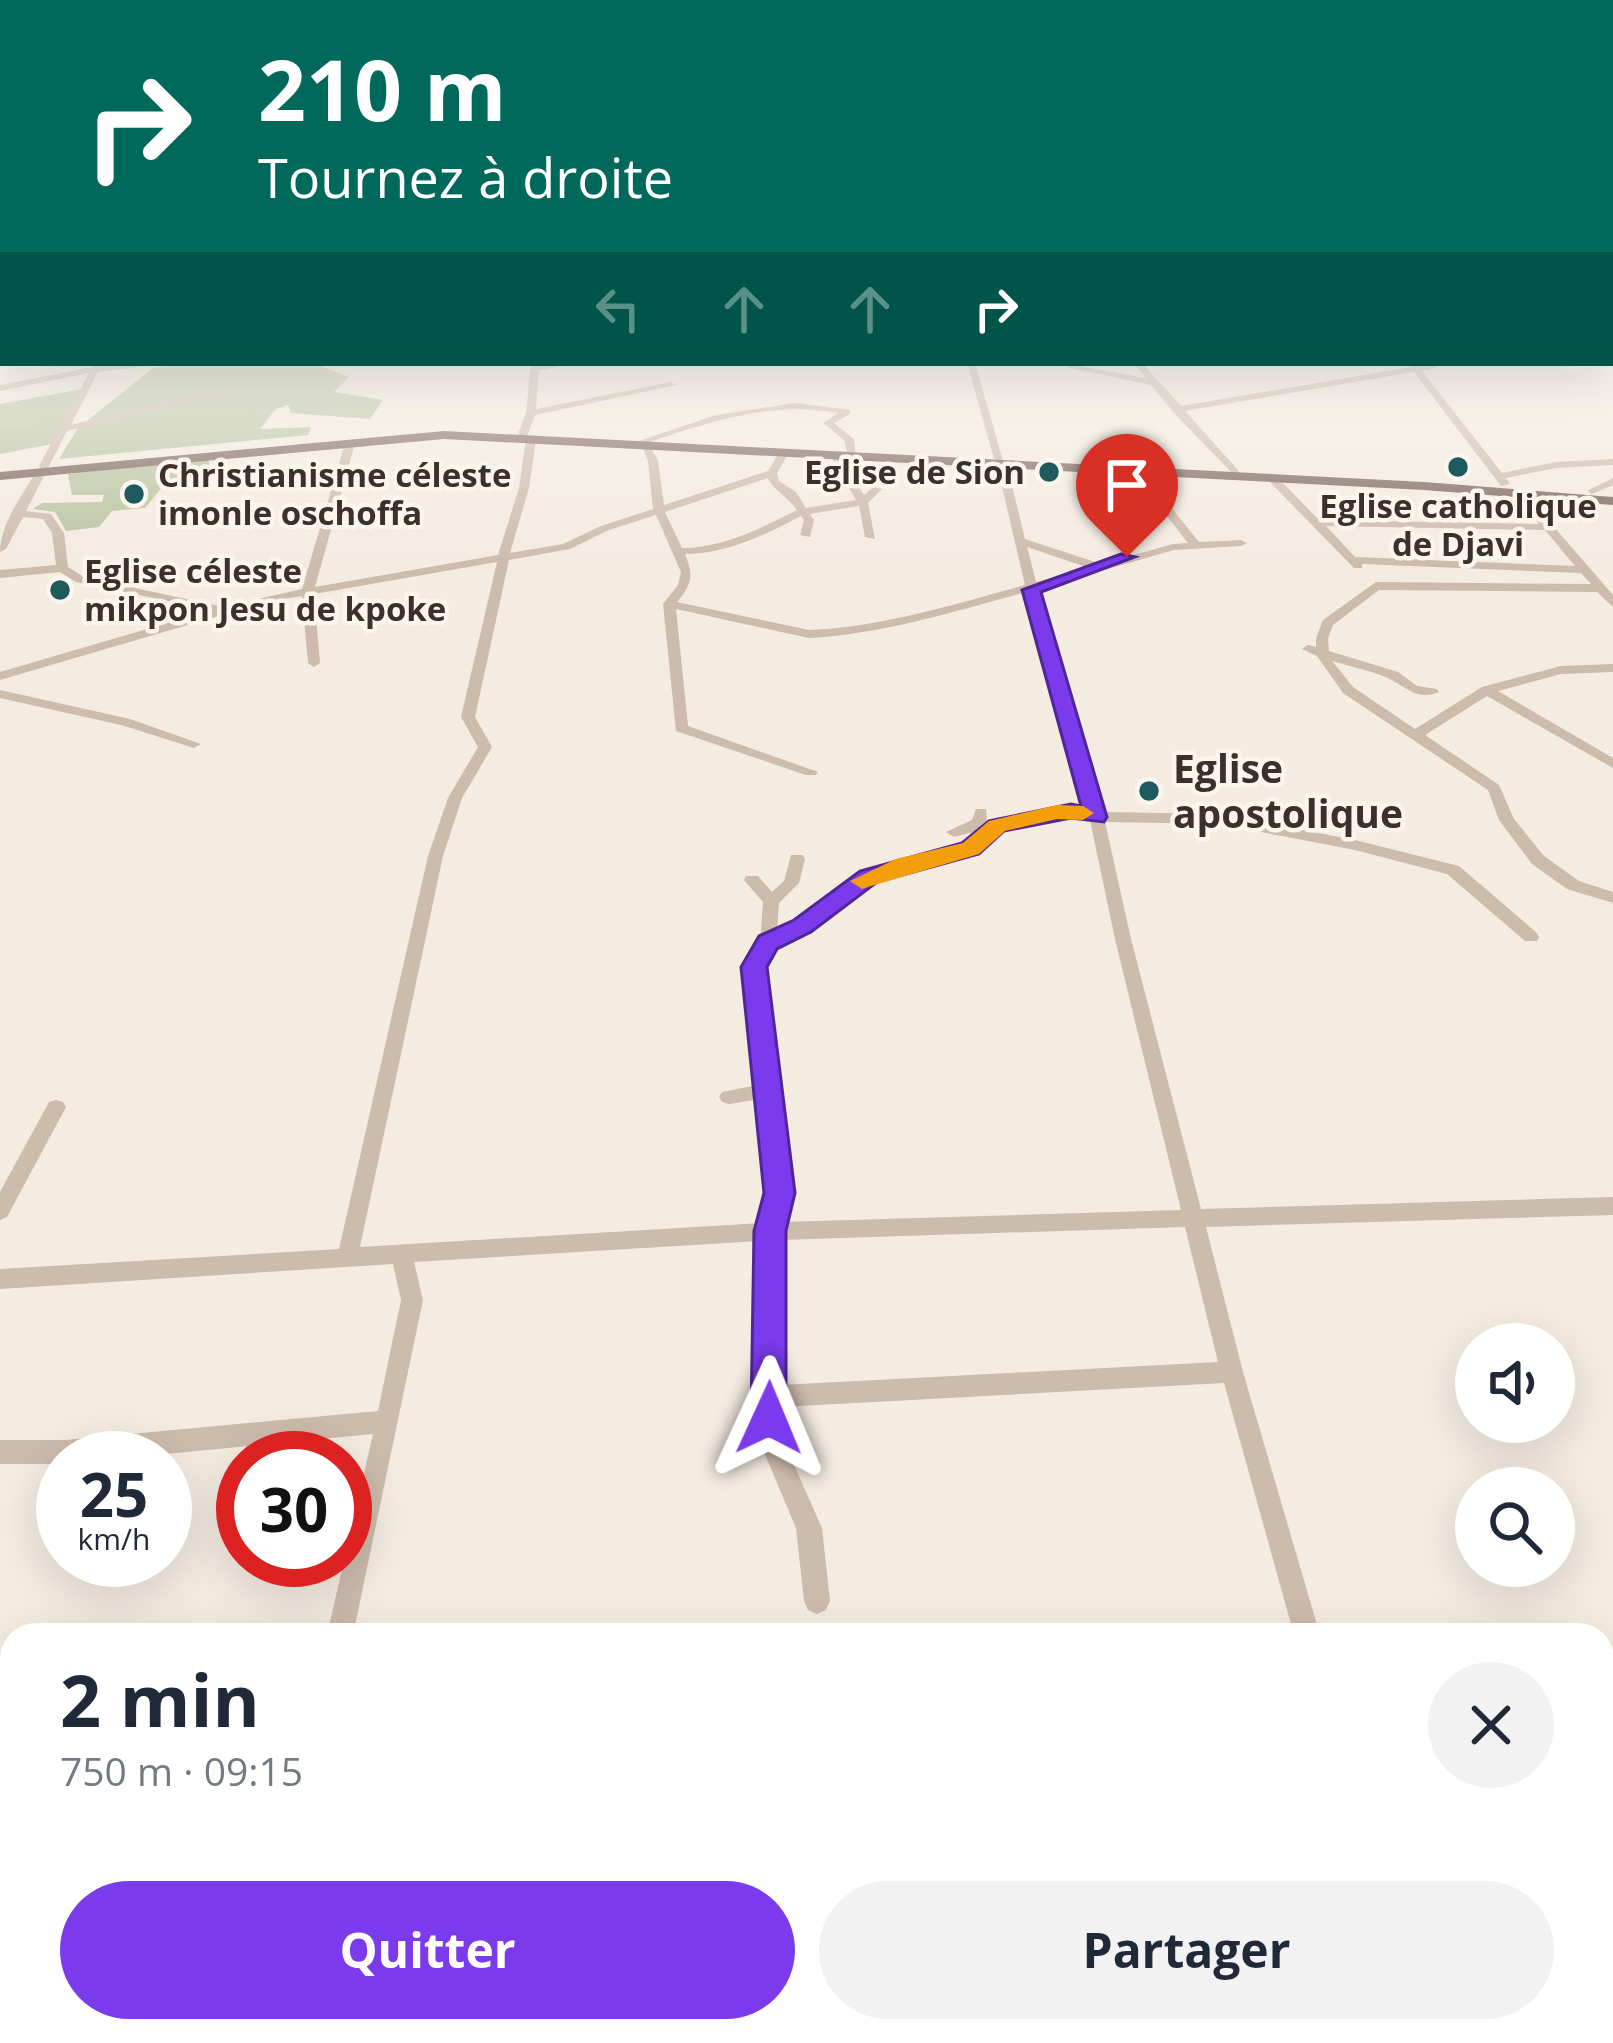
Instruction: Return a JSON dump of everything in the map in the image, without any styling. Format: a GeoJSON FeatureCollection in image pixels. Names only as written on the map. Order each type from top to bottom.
{"type":"FeatureCollection","features":[{"type":"Feature","properties":{"kind":"main road"},"geometry":{"type":"LineString","coordinates":[[0,473],[409,436],[527,437],[782,456],[1508,484],[1613,497]]}},
{"type":"Feature","properties":{"kind":"main road"},"geometry":{"type":"LineString","coordinates":[[643,445],[844,456]]}},
{"type":"Feature","properties":{"kind":"main road"},"geometry":{"type":"LineString","coordinates":[[1001,462],[1273,479],[1508,484],[1613,497]]}},
{"type":"Feature","properties":{"kind":"street"},"geometry":{"type":"LineString","coordinates":[[0,388],[47,377]]}},
{"type":"Feature","properties":{"kind":"street"},"geometry":{"type":"LineString","coordinates":[[0,549],[90,377]]}},
{"type":"Feature","properties":{"kind":"street"},"geometry":{"type":"LineString","coordinates":[[348,1256],[374,1115],[425,896],[451,808],[469,768],[485,747],[468,717],[524,488],[534,377]]}},
{"type":"Feature","properties":{"kind":"street"},"geometry":{"type":"LineString","coordinates":[[975,377],[1096,817],[1232,1372],[1304,1623]]}},
{"type":"Feature","properties":{"kind":"street"},"geometry":{"type":"LineString","coordinates":[[1125,377],[1155,383]]}},
{"type":"Feature","properties":{"kind":"street"},"geometry":{"type":"LineString","coordinates":[[1150,377],[1234,472]]}},
{"type":"Feature","properties":{"kind":"street"},"geometry":{"type":"LineString","coordinates":[[1176,410],[1312,390],[1363,377]]}},
{"type":"Feature","properties":{"kind":"street"},"geometry":{"type":"LineString","coordinates":[[1423,377],[1508,484],[1613,603]]}},
{"type":"Feature","properties":{"kind":"street"},"geometry":{"type":"LineString","coordinates":[[531,413],[671,385]]}},
{"type":"Feature","properties":{"kind":"street"},"geometry":{"type":"LineString","coordinates":[[64,429],[182,400],[230,395]]}},
{"type":"Feature","properties":{"kind":"street"},"geometry":{"type":"LineString","coordinates":[[811,772],[681,728],[669,604],[687,579],[659,510],[653,461],[643,445],[706,422],[763,410],[844,411],[846,415],[828,423],[848,440],[844,456],[871,537]]}},
{"type":"Feature","properties":{"kind":"street"},"geometry":{"type":"LineString","coordinates":[[706,422],[721,446]]}},
{"type":"Feature","properties":{"kind":"street"},"geometry":{"type":"LineString","coordinates":[[314,663],[308,590],[349,447]]}},
{"type":"Feature","properties":{"kind":"street"},"geometry":{"type":"LineString","coordinates":[[0,676],[223,609],[308,590],[423,576],[506,556],[566,548],[605,528],[772,473],[782,456]]}},
{"type":"Feature","properties":{"kind":"street"},"geometry":{"type":"LineString","coordinates":[[1508,484],[1556,465],[1613,462]]}},
{"type":"Feature","properties":{"kind":"street"},"geometry":{"type":"LineString","coordinates":[[1137,472],[1195,544]]}},
{"type":"Feature","properties":{"kind":"street"},"geometry":{"type":"LineString","coordinates":[[772,473],[774,482],[792,494],[809,520],[806,536]]}},
{"type":"Feature","properties":{"kind":"street"},"geometry":{"type":"LineString","coordinates":[[1273,479],[1376,586]]}},
{"type":"Feature","properties":{"kind":"street"},"geometry":{"type":"LineString","coordinates":[[1592,491],[1613,481]]}},
{"type":"Feature","properties":{"kind":"street"},"geometry":{"type":"LineString","coordinates":[[676,551],[701,550],[758,534],[802,512],[863,502],[878,489]]}},
{"type":"Feature","properties":{"kind":"street"},"geometry":{"type":"LineString","coordinates":[[18,513],[47,516],[58,533],[62,568]]}},
{"type":"Feature","properties":{"kind":"street"},"geometry":{"type":"LineString","coordinates":[[1314,523],[1548,527]]}},
{"type":"Feature","properties":{"kind":"street"},"geometry":{"type":"LineString","coordinates":[[1018,540],[1101,568]]}},
{"type":"Feature","properties":{"kind":"street"},"geometry":{"type":"LineString","coordinates":[[669,604],[809,634],[1031,590],[1146,551],[1241,543]]}},
{"type":"Feature","properties":{"kind":"street"},"geometry":{"type":"LineString","coordinates":[[1352,560],[1585,570]]}},
{"type":"Feature","properties":{"kind":"street"},"geometry":{"type":"LineString","coordinates":[[0,574],[62,568],[80,580],[223,609]]}},
{"type":"Feature","properties":{"kind":"street"},"geometry":{"type":"LineString","coordinates":[[1600,588],[1376,586],[1327,623],[1323,657],[1348,690],[1493,788],[1507,820],[1538,860],[1573,885],[1613,898]]}},
{"type":"Feature","properties":{"kind":"street"},"geometry":{"type":"LineString","coordinates":[[1308,649],[1374,669],[1413,690],[1432,692]]}},
{"type":"Feature","properties":{"kind":"street"},"geometry":{"type":"LineString","coordinates":[[1415,735],[1487,690],[1546,673],[1613,668]]}},
{"type":"Feature","properties":{"kind":"street"},"geometry":{"type":"LineString","coordinates":[[1487,690],[1613,764]]}},
{"type":"Feature","properties":{"kind":"street"},"geometry":{"type":"LineString","coordinates":[[0,694],[125,722],[194,744]]}},
{"type":"Feature","properties":{"kind":"street"},"geometry":{"type":"LineString","coordinates":[[954,832],[986,820],[1071,811],[1096,817],[1238,821],[1453,871],[1531,937]]}},
{"type":"Feature","properties":{"kind":"street"},"geometry":{"type":"LineString","coordinates":[[768,943],[802,926],[869,877],[970,849],[986,820]]}},
{"type":"Feature","properties":{"kind":"street"},"geometry":{"type":"LineString","coordinates":[[797,859],[791,883],[771,901],[768,943],[754,967],[780,1193],[770,1231],[771,1440],[809,1528],[817,1600]]}},
{"type":"Feature","properties":{"kind":"street"},"geometry":{"type":"LineString","coordinates":[[752,880],[771,901]]}},
{"type":"Feature","properties":{"kind":"street"},"geometry":{"type":"LineString","coordinates":[[729,1097],[770,1090]]}},
{"type":"Feature","properties":{"kind":"street"},"geometry":{"type":"LineString","coordinates":[[0,1211],[56,1107]]}},
{"type":"Feature","properties":{"kind":"street"},"geometry":{"type":"LineString","coordinates":[[0,1279],[770,1231],[1613,1206]]}},
{"type":"Feature","properties":{"kind":"street"},"geometry":{"type":"LineString","coordinates":[[343,1623],[412,1300],[401,1255]]}},
{"type":"Feature","properties":{"kind":"street"},"geometry":{"type":"LineString","coordinates":[[769,1397],[1232,1372]]}},
{"type":"Feature","properties":{"kind":"street"},"geometry":{"type":"LineString","coordinates":[[0,1452],[66,1452],[388,1421]]}},
{"type":"Feature","properties":{"kind":"green space"},"geometry":{"type":"Polygon","coordinates":[[[141,377],[349,377],[334,392],[383,400],[370,419],[291,413],[288,405],[276,409],[260,429],[311,427],[308,435],[59,459],[78,428],[141,377]]]}},
{"type":"Feature","properties":{"kind":"green space"},"geometry":{"type":"Polygon","coordinates":[[[88,388],[58,443],[0,454],[0,404],[88,388]]]}},
{"type":"Feature","properties":{"kind":"green space"},"geometry":{"type":"Polygon","coordinates":[[[210,457],[206,482],[163,486],[145,508],[112,511],[99,527],[66,531],[55,512],[33,509],[42,503],[102,502],[104,495],[72,495],[68,474],[210,457]]]}},
{"type":"Feature","properties":{"kind":"slow traffic"},"geometry":{"type":"LineString","coordinates":[[862,881],[905,864],[970,849],[997,826],[1057,812],[1083,813]]}},
{"type":"Feature","properties":{"kind":"place","name":"Eglise catholique de Djavi"},"geometry":{"type":"Point","coordinates":[1458,467]}},
{"type":"Feature","properties":{"kind":"place","name":"Eglise de Sion"},"geometry":{"type":"Point","coordinates":[1049,472]}},
{"type":"Feature","properties":{"kind":"place","name":"Christianisme céleste imonle oschoffa"},"geometry":{"type":"Point","coordinates":[134,494]}},
{"type":"Feature","properties":{"kind":"place","name":"Eglise céleste mikpon Jesu de kpoke"},"geometry":{"type":"Point","coordinates":[60,590]}},
{"type":"Feature","properties":{"kind":"place","name":"Eglise apostolique"},"geometry":{"type":"Point","coordinates":[1149,791]}},
{"type":"Feature","properties":{"kind":"route"},"geometry":{"type":"LineString","coordinates":[[769,1418],[770,1231],[780,1193],[754,967],[768,943],[802,926],[869,877],[970,849],[997,826],[1071,811],[1096,817],[1031,590],[1127,557]]}}]}
